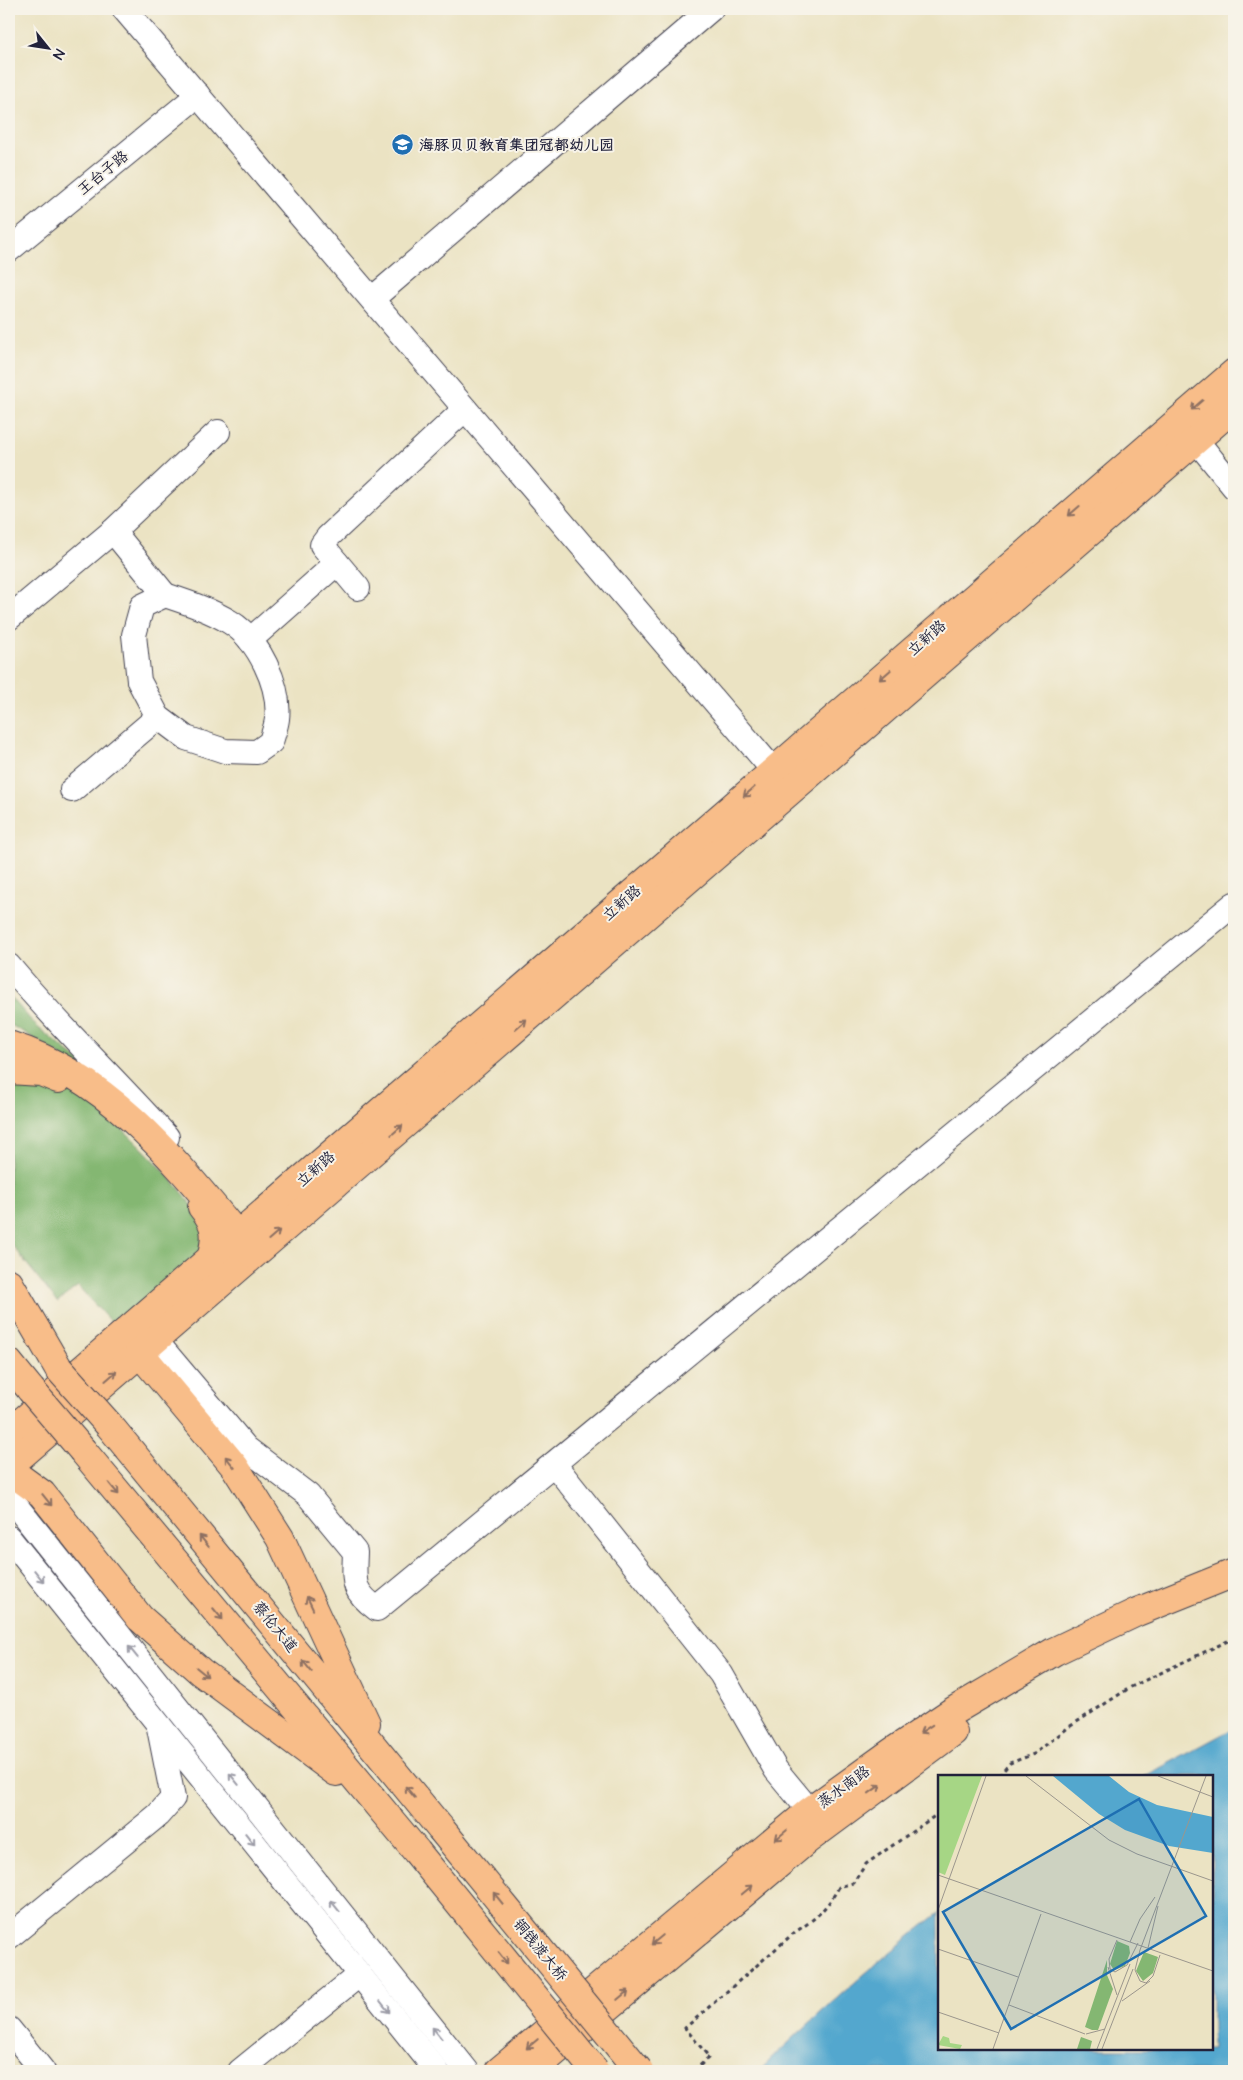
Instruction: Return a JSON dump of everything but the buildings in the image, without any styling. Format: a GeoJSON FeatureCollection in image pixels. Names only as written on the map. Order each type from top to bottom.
{"type":"FeatureCollection","features":[{"type":"Feature","properties":{"kind":"main road","name":"立新路"},"geometry":{"type":"LineString","coordinates":[[9,1466],[147,1346],[247,1239],[774,771],[1234,373]]}},
{"type":"Feature","properties":{"kind":"main road","name":"立新路"},"geometry":{"type":"LineString","coordinates":[[9,1433],[211,1259],[247,1239],[1234,407]]}},
{"type":"Feature","properties":{"kind":"main road"},"geometry":{"type":"LineString","coordinates":[[9,1045],[29,1052],[77,1076],[114,1102],[168,1154],[247,1239]]}},
{"type":"Feature","properties":{"kind":"main road"},"geometry":{"type":"LineString","coordinates":[[9,1070],[41,1072],[72,1084],[105,1104],[160,1156],[211,1218],[216,1239],[211,1259]]}},
{"type":"Feature","properties":{"kind":"main road"},"geometry":{"type":"LineString","coordinates":[[9,1283],[59,1369]]}},
{"type":"Feature","properties":{"kind":"main road"},"geometry":{"type":"LineString","coordinates":[[9,1306],[59,1369]]}},
{"type":"Feature","properties":{"kind":"main road"},"geometry":{"type":"LineString","coordinates":[[147,1346],[235,1467],[280,1538],[383,1758]]}},
{"type":"Feature","properties":{"kind":"main road"},"geometry":{"type":"LineString","coordinates":[[9,1363],[373,1798],[595,2071]]}},
{"type":"Feature","properties":{"kind":"main road"},"geometry":{"type":"LineString","coordinates":[[9,1368],[31,1390]]}},
{"type":"Feature","properties":{"kind":"main road","name":"蔡伦大道"},"geometry":{"type":"LineString","coordinates":[[59,1369],[109,1425],[441,1829]]}},
{"type":"Feature","properties":{"kind":"main road"},"geometry":{"type":"LineString","coordinates":[[9,1470],[42,1494],[140,1618],[201,1672],[373,1798]]}},
{"type":"Feature","properties":{"kind":"main road","name":"蒸水南路"},"geometry":{"type":"LineString","coordinates":[[499,2071],[810,1811],[892,1752],[950,1713],[1055,1651],[1137,1612],[1234,1573]]}},
{"type":"Feature","properties":{"kind":"main road","name":"蒸水南路"},"geometry":{"type":"LineString","coordinates":[[532,2071],[807,1840],[960,1728],[1073,1660],[1156,1621],[1234,1591]]}},
{"type":"Feature","properties":{"kind":"main road","name":"铜钱渡大桥"},"geometry":{"type":"LineString","coordinates":[[441,1829],[639,2071]]}},
{"type":"Feature","properties":{"kind":"street"},"geometry":{"type":"LineString","coordinates":[[124,9],[774,771]]}},
{"type":"Feature","properties":{"kind":"street"},"geometry":{"type":"LineString","coordinates":[[372,299],[712,9]]}},
{"type":"Feature","properties":{"kind":"street","name":"王台子路"},"geometry":{"type":"LineString","coordinates":[[9,250],[198,95]]}},
{"type":"Feature","properties":{"kind":"street"},"geometry":{"type":"LineString","coordinates":[[358,588],[322,545],[328,537],[465,409]]}},
{"type":"Feature","properties":{"kind":"street"},"geometry":{"type":"LineString","coordinates":[[9,618],[113,531],[218,432]]}},
{"type":"Feature","properties":{"kind":"street"},"geometry":{"type":"LineString","coordinates":[[1196,440],[1234,487]]}},
{"type":"Feature","properties":{"kind":"street"},"geometry":{"type":"LineString","coordinates":[[113,531],[165,595],[230,622],[250,640],[265,664],[274,690],[277,718],[271,742],[257,752],[226,751],[186,738],[158,717],[139,681],[134,635],[142,606],[165,595]]}},
{"type":"Feature","properties":{"kind":"street"},"geometry":{"type":"LineString","coordinates":[[250,640],[337,563]]}},
{"type":"Feature","properties":{"kind":"street"},"geometry":{"type":"LineString","coordinates":[[72,790],[158,717]]}},
{"type":"Feature","properties":{"kind":"street"},"geometry":{"type":"LineString","coordinates":[[147,1346],[246,1448],[308,1495],[355,1552],[354,1583],[362,1598],[377,1608],[1234,904]]}},
{"type":"Feature","properties":{"kind":"street"},"geometry":{"type":"LineString","coordinates":[[9,966],[42,1006],[132,1098],[247,1239]]}},
{"type":"Feature","properties":{"kind":"street"},"geometry":{"type":"LineString","coordinates":[[554,1464],[721,1674],[776,1770],[810,1811]]}},
{"type":"Feature","properties":{"kind":"street"},"geometry":{"type":"LineString","coordinates":[[9,1497],[467,2071]]}},
{"type":"Feature","properties":{"kind":"street"},"geometry":{"type":"LineString","coordinates":[[9,1538],[437,2071]]}},
{"type":"Feature","properties":{"kind":"street"},"geometry":{"type":"LineString","coordinates":[[9,1937],[158,1815],[173,1798],[158,1724]]}},
{"type":"Feature","properties":{"kind":"street"},"geometry":{"type":"LineString","coordinates":[[240,2071],[359,1975]]}},
{"type":"Feature","properties":{"kind":"street"},"geometry":{"type":"LineString","coordinates":[[9,2029],[43,2071]]}},
{"type":"Feature","properties":{"kind":"path"},"geometry":{"type":"LineString","coordinates":[[1000,1775],[1010,1763],[1034,1754],[1069,1727],[1131,1688],[1234,1638]]}},
{"type":"Feature","properties":{"kind":"path"},"geometry":{"type":"LineString","coordinates":[[694,2071],[709,2057],[685,2028],[795,1932],[812,1921],[829,1904],[839,1887],[853,1883],[866,1864],[938,1814]]}},
{"type":"Feature","properties":{"kind":"green space"},"geometry":{"type":"Polygon","coordinates":[[[9,995],[36,1026],[103,1080],[97,1080],[9,1024],[9,995]]]}},
{"type":"Feature","properties":{"kind":"green space"},"geometry":{"type":"Polygon","coordinates":[[[23,1079],[66,1091],[83,1098],[103,1112],[156,1162],[188,1200],[200,1217],[206,1230],[207,1250],[116,1328],[78,1286],[57,1302],[9,1241],[9,1084],[23,1079]]]}},
{"type":"Feature","properties":{"kind":"water"},"geometry":{"type":"Polygon","coordinates":[[[1234,1728],[1234,2071],[759,2071],[847,1989],[938,1914],[938,2050],[1213,2050],[1213,1775],[1147,1775],[1234,1728]]]}},
{"type":"Feature","properties":{"kind":"place","name":"海豚贝贝教育集团冠都幼儿园"},"geometry":{"type":"Point","coordinates":[403,145]}}]}
